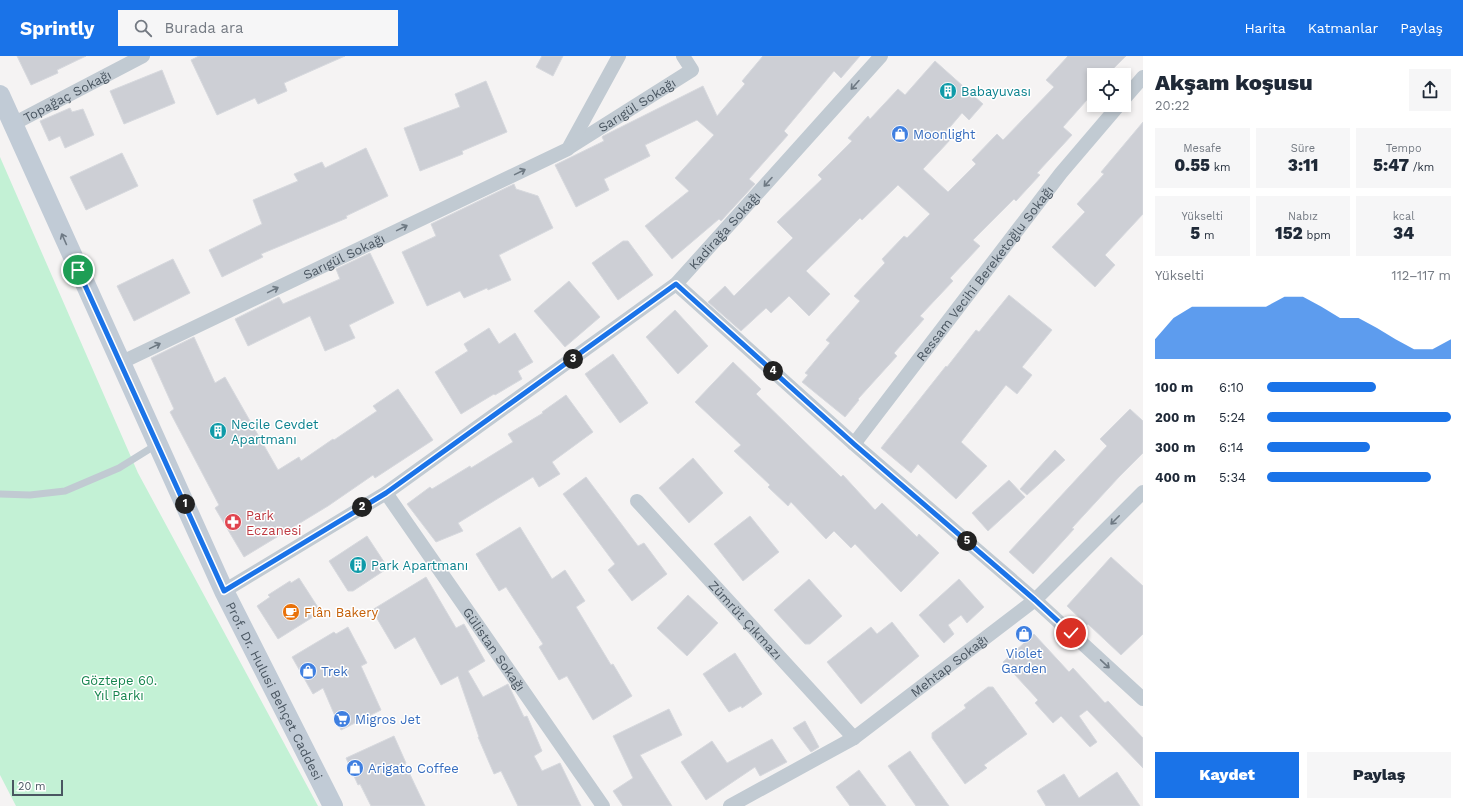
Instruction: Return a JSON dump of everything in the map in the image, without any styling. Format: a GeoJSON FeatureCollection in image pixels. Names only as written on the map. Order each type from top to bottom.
{"type":"FeatureCollection","features":[{"type":"Feature","properties":{"kind":"street","name":"Topağaç Sokağı"},"geometry":{"type":"LineString","coordinates":[[13,124],[143,56]]}},
{"type":"Feature","properties":{"kind":"street","name":"Sarıgül Sokağı"},"geometry":{"type":"LineString","coordinates":[[568,149],[619,56]]}},
{"type":"Feature","properties":{"kind":"street","name":"Sarıgül Sokağı"},"geometry":{"type":"LineString","coordinates":[[120,363],[568,149],[692,70],[683,56]]}},
{"type":"Feature","properties":{"kind":"street","name":"Kadirağa Sokağı"},"geometry":{"type":"LineString","coordinates":[[224,591],[386,493],[676,284],[881,56]]}},
{"type":"Feature","properties":{"kind":"street"},"geometry":{"type":"LineString","coordinates":[[1131,91],[1143,77]]}},
{"type":"Feature","properties":{"kind":"street","name":"Prof. Dr. Hulusi Behçet Caddesi"},"geometry":{"type":"LineString","coordinates":[[0,95],[224,591],[332,806]]}},
{"type":"Feature","properties":{"kind":"street","name":"Ressam Vecihi Bereketoğlu Sokağı"},"geometry":{"type":"LineString","coordinates":[[854,444],[1061,173],[1113,112]]}},
{"type":"Feature","properties":{"kind":"street"},"geometry":{"type":"LineString","coordinates":[[676,284],[854,444],[1035,600],[1143,699]]}},
{"type":"Feature","properties":{"kind":"street","name":"Mehtap Sokağı"},"geometry":{"type":"LineString","coordinates":[[730,806],[854,738],[1035,600],[1143,492]]}},
{"type":"Feature","properties":{"kind":"street","name":"Gülistan Sokağı"},"geometry":{"type":"LineString","coordinates":[[386,493],[603,806]]}},
{"type":"Feature","properties":{"kind":"street","name":"Zümrüt Çıkmazı"},"geometry":{"type":"LineString","coordinates":[[637,501],[854,738]]}},
{"type":"Feature","properties":{"kind":"lane"},"geometry":{"type":"LineString","coordinates":[[0,494],[30,495],[65,491],[119,468],[158,444]]}},
{"type":"Feature","properties":{"kind":"green space","name":"Göztepe 60. Yıl Parkı"},"geometry":{"type":"Polygon","coordinates":[[[0,157],[138,473],[318,806],[16,806],[0,775],[0,157]]]}},
{"type":"Feature","properties":{"kind":"building"},"geometry":{"type":"Polygon","coordinates":[[[17,56],[86,56],[57,70],[58,73],[31,85],[17,56]]]}},
{"type":"Feature","properties":{"kind":"building"},"geometry":{"type":"Polygon","coordinates":[[[199,56],[345,56],[284,83],[287,91],[258,104],[255,98],[217,115],[191,60],[199,56]]]}},
{"type":"Feature","properties":{"kind":"building"},"geometry":{"type":"Polygon","coordinates":[[[542,56],[563,56],[553,76],[536,67],[542,56]]]}},
{"type":"Feature","properties":{"kind":"building"},"geometry":{"type":"Polygon","coordinates":[[[763,56],[860,56],[841,78],[834,71],[784,131],[788,135],[749,179],[755,184],[721,221],[719,219],[672,259],[645,226],[689,191],[675,178],[714,135],[697,120],[645,145],[650,156],[604,179],[609,190],[576,207],[555,165],[604,141],[603,136],[703,86],[717,116],[745,84],[742,81],[763,56]]]}},
{"type":"Feature","properties":{"kind":"building"},"geometry":{"type":"Polygon","coordinates":[[[1068,56],[1126,56],[1114,68],[1087,68],[1087,100],[1063,127],[1072,135],[1037,173],[1040,175],[1016,201],[1014,199],[973,240],[980,246],[950,278],[953,281],[920,316],[924,319],[894,353],[897,356],[858,399],[859,400],[845,417],[802,382],[808,375],[805,373],[830,343],[826,340],[860,301],[854,296],[885,263],[882,259],[904,236],[907,238],[930,214],[898,185],[862,220],[860,218],[806,271],[830,294],[809,316],[789,296],[771,313],[766,308],[741,331],[708,302],[725,286],[734,296],[793,238],[777,222],[822,179],[818,175],[852,141],[848,138],[868,116],[870,119],[898,89],[905,95],[935,61],[983,104],[969,120],[962,113],[945,133],[951,139],[923,169],[948,192],[976,164],[972,160],[997,134],[1003,140],[1054,87],[1046,80],[1068,56]]]}},
{"type":"Feature","properties":{"kind":"building"},"geometry":{"type":"Polygon","coordinates":[[[162,70],[175,103],[124,124],[110,91],[162,70]]]}},
{"type":"Feature","properties":{"kind":"building"},"geometry":{"type":"Polygon","coordinates":[[[486,81],[507,132],[462,151],[463,154],[420,171],[404,128],[460,107],[455,94],[486,81]]]}},
{"type":"Feature","properties":{"kind":"building"},"geometry":{"type":"Polygon","coordinates":[[[70,108],[72,112],[83,109],[94,135],[65,148],[60,136],[49,141],[40,121],[70,108]]]}},
{"type":"Feature","properties":{"kind":"building"},"geometry":{"type":"Polygon","coordinates":[[[1143,122],[1143,214],[1105,255],[1115,265],[1095,287],[1052,247],[1085,212],[1077,204],[1104,174],[1101,172],[1143,122]]]}},
{"type":"Feature","properties":{"kind":"building"},"geometry":{"type":"Polygon","coordinates":[[[366,148],[388,196],[346,216],[347,218],[261,254],[263,257],[222,277],[209,250],[262,224],[253,200],[298,181],[294,174],[322,162],[325,168],[366,148]]]}},
{"type":"Feature","properties":{"kind":"building"},"geometry":{"type":"Polygon","coordinates":[[[122,153],[138,186],[86,210],[70,177],[122,153]]]}},
{"type":"Feature","properties":{"kind":"building"},"geometry":{"type":"Polygon","coordinates":[[[514,184],[516,189],[538,196],[553,228],[499,255],[511,280],[464,298],[460,291],[427,306],[402,252],[436,236],[431,224],[514,184]]]}},
{"type":"Feature","properties":{"kind":"building"},"geometry":{"type":"Polygon","coordinates":[[[623,241],[628,241],[653,275],[618,300],[592,263],[623,241]]]}},
{"type":"Feature","properties":{"kind":"building"},"geometry":{"type":"Polygon","coordinates":[[[370,253],[394,303],[349,325],[355,338],[325,351],[310,316],[248,346],[235,319],[279,297],[283,304],[340,279],[336,269],[370,253]]]}},
{"type":"Feature","properties":{"kind":"building"},"geometry":{"type":"Polygon","coordinates":[[[173,259],[190,293],[134,321],[117,286],[173,259]]]}},
{"type":"Feature","properties":{"kind":"building"},"geometry":{"type":"Polygon","coordinates":[[[569,281],[600,317],[565,347],[534,311],[569,281]]]}},
{"type":"Feature","properties":{"kind":"building"},"geometry":{"type":"Polygon","coordinates":[[[1009,295],[1052,330],[1022,367],[1032,375],[1017,394],[1006,385],[961,442],[987,466],[956,499],[918,464],[911,473],[881,448],[976,330],[979,332],[1009,295]]]}},
{"type":"Feature","properties":{"kind":"building"},"geometry":{"type":"Polygon","coordinates":[[[675,310],[708,346],[678,374],[646,337],[675,310]]]}},
{"type":"Feature","properties":{"kind":"building"},"geometry":{"type":"Polygon","coordinates":[[[489,328],[499,344],[515,333],[533,362],[518,371],[522,379],[461,414],[435,372],[468,351],[464,344],[489,328]]]}},
{"type":"Feature","properties":{"kind":"building"},"geometry":{"type":"Polygon","coordinates":[[[194,337],[215,383],[225,377],[278,470],[299,457],[301,461],[377,411],[373,406],[398,389],[433,440],[375,478],[373,475],[328,506],[244,557],[215,508],[219,505],[170,412],[174,409],[151,358],[194,337]]]}},
{"type":"Feature","properties":{"kind":"building"},"geometry":{"type":"Polygon","coordinates":[[[613,354],[648,403],[620,423],[585,374],[613,354]]]}},
{"type":"Feature","properties":{"kind":"building"},"geometry":{"type":"Polygon","coordinates":[[[733,362],[761,389],[756,394],[841,477],[843,475],[875,510],[882,503],[917,537],[919,534],[939,553],[901,592],[855,544],[851,548],[834,531],[826,539],[791,502],[788,506],[768,487],[770,485],[734,451],[741,445],[695,402],[733,362]]]}},
{"type":"Feature","properties":{"kind":"building"},"geometry":{"type":"Polygon","coordinates":[[[566,395],[593,432],[552,462],[560,474],[539,487],[533,477],[458,523],[463,531],[436,542],[407,504],[430,487],[432,489],[470,466],[471,468],[513,442],[508,434],[543,413],[542,412],[566,395]]]}},
{"type":"Feature","properties":{"kind":"building"},"geometry":{"type":"Polygon","coordinates":[[[1130,409],[1143,421],[1143,453],[1072,528],[1074,529],[1033,574],[1009,552],[1107,446],[1100,439],[1130,409]]]}},
{"type":"Feature","properties":{"kind":"building"},"geometry":{"type":"Polygon","coordinates":[[[1055,450],[1065,460],[1027,495],[1020,489],[1055,450]]]}},
{"type":"Feature","properties":{"kind":"building"},"geometry":{"type":"Polygon","coordinates":[[[693,458],[723,493],[689,523],[659,488],[693,458]]]}},
{"type":"Feature","properties":{"kind":"building"},"geometry":{"type":"Polygon","coordinates":[[[586,477],[638,546],[644,543],[667,574],[632,601],[608,570],[615,564],[563,494],[586,477]]]}},
{"type":"Feature","properties":{"kind":"building"},"geometry":{"type":"Polygon","coordinates":[[[1009,480],[1025,497],[988,531],[972,513],[1009,480]]]}},
{"type":"Feature","properties":{"kind":"building"},"geometry":{"type":"Polygon","coordinates":[[[750,516],[779,552],[743,581],[714,544],[750,516]]]}},
{"type":"Feature","properties":{"kind":"building"},"geometry":{"type":"Polygon","coordinates":[[[520,527],[552,579],[565,570],[585,601],[576,607],[611,665],[613,664],[632,696],[593,720],[567,676],[559,680],[539,647],[543,644],[506,587],[499,591],[476,554],[520,527]]]}},
{"type":"Feature","properties":{"kind":"building","name":"Park Apartmanı"},"geometry":{"type":"Polygon","coordinates":[[[367,536],[388,568],[353,591],[348,591],[329,561],[367,536]]]}},
{"type":"Feature","properties":{"kind":"building"},"geometry":{"type":"Polygon","coordinates":[[[1111,557],[1143,586],[1143,634],[1121,655],[1067,606],[1111,557]]]}},
{"type":"Feature","properties":{"kind":"building"},"geometry":{"type":"Polygon","coordinates":[[[426,577],[456,628],[464,624],[485,661],[468,671],[483,697],[508,684],[524,717],[527,716],[542,751],[534,756],[542,771],[560,763],[581,806],[518,806],[501,771],[494,774],[478,737],[458,676],[441,685],[415,637],[395,649],[372,610],[426,577]]]}},
{"type":"Feature","properties":{"kind":"building","name":"Flân Bakery"},"geometry":{"type":"Polygon","coordinates":[[[299,578],[321,612],[278,639],[257,606],[270,597],[268,595],[290,581],[291,583],[299,578]]]}},
{"type":"Feature","properties":{"kind":"building"},"geometry":{"type":"Polygon","coordinates":[[[809,579],[842,616],[810,644],[805,644],[774,610],[809,579]]]}},
{"type":"Feature","properties":{"kind":"building"},"geometry":{"type":"Polygon","coordinates":[[[959,579],[984,607],[967,623],[961,615],[948,625],[954,634],[944,643],[919,615],[959,579]]]}},
{"type":"Feature","properties":{"kind":"building"},"geometry":{"type":"Polygon","coordinates":[[[688,595],[718,623],[687,656],[657,628],[688,595]]]}},
{"type":"Feature","properties":{"kind":"building"},"geometry":{"type":"Polygon","coordinates":[[[892,622],[919,656],[861,704],[827,662],[871,627],[877,634],[892,622]]]}},
{"type":"Feature","properties":{"kind":"building"},"geometry":{"type":"Polygon","coordinates":[[[348,627],[367,663],[361,666],[381,710],[341,730],[323,688],[313,694],[292,657],[334,632],[336,634],[348,627]]]}},
{"type":"Feature","properties":{"kind":"building"},"geometry":{"type":"Polygon","coordinates":[[[1034,634],[1069,672],[1073,668],[1105,703],[1108,701],[1143,738],[1143,768],[1087,710],[1079,716],[1097,742],[1090,747],[1061,716],[1053,723],[1035,703],[1038,700],[1003,662],[1034,634]]]}},
{"type":"Feature","properties":{"kind":"building"},"geometry":{"type":"Polygon","coordinates":[[[735,653],[762,694],[742,708],[741,706],[729,712],[703,674],[735,653]]]}},
{"type":"Feature","properties":{"kind":"building"},"geometry":{"type":"Polygon","coordinates":[[[988,687],[993,687],[1027,734],[984,765],[987,768],[965,784],[932,738],[932,733],[966,708],[964,705],[988,687]]]}},
{"type":"Feature","properties":{"kind":"building"},"geometry":{"type":"Polygon","coordinates":[[[669,709],[682,735],[640,755],[672,806],[623,806],[613,791],[633,778],[613,736],[669,709]]]}},
{"type":"Feature","properties":{"kind":"building"},"geometry":{"type":"Polygon","coordinates":[[[805,721],[819,747],[811,752],[793,728],[805,721]]]}},
{"type":"Feature","properties":{"kind":"building"},"geometry":{"type":"Polygon","coordinates":[[[394,736],[406,763],[405,764],[425,806],[371,806],[360,784],[358,785],[346,758],[394,736]]]}},
{"type":"Feature","properties":{"kind":"building"},"geometry":{"type":"Polygon","coordinates":[[[772,739],[787,762],[760,776],[755,767],[706,800],[681,762],[712,741],[727,763],[772,739]]]}},
{"type":"Feature","properties":{"kind":"building"},"geometry":{"type":"Polygon","coordinates":[[[910,751],[949,806],[916,806],[888,766],[910,751]]]}},
{"type":"Feature","properties":{"kind":"building"},"geometry":{"type":"Polygon","coordinates":[[[859,770],[886,806],[850,806],[836,787],[859,770]]]}},
{"type":"Feature","properties":{"kind":"building"},"geometry":{"type":"Polygon","coordinates":[[[1117,772],[1140,806],[1046,806],[1037,791],[1064,774],[1079,798],[1117,772]]]}},
{"type":"Feature","properties":{"kind":"place","name":"Babayuvası"},"geometry":{"type":"Point","coordinates":[948,91]}},
{"type":"Feature","properties":{"kind":"place","name":"Moonlight"},"geometry":{"type":"Point","coordinates":[900,134]}},
{"type":"Feature","properties":{"kind":"place","name":"Necile Cevdet Apartmanı"},"geometry":{"type":"Point","coordinates":[218,431]}},
{"type":"Feature","properties":{"kind":"place","name":"Park Eczanesi"},"geometry":{"type":"Point","coordinates":[233,522]}},
{"type":"Feature","properties":{"kind":"place","name":"Park Apartmanı"},"geometry":{"type":"Point","coordinates":[358,565]}},
{"type":"Feature","properties":{"kind":"place","name":"Flân Bakery"},"geometry":{"type":"Point","coordinates":[291,612]}},
{"type":"Feature","properties":{"kind":"place","name":"Violet Garden"},"geometry":{"type":"Point","coordinates":[1024,634]}},
{"type":"Feature","properties":{"kind":"place","name":"Trek"},"geometry":{"type":"Point","coordinates":[308,671]}},
{"type":"Feature","properties":{"kind":"place","name":"Migros Jet"},"geometry":{"type":"Point","coordinates":[342,719]}},
{"type":"Feature","properties":{"kind":"place","name":"Arigato Coffee"},"geometry":{"type":"Point","coordinates":[355,768]}},
{"type":"Feature","properties":{"kind":"route"},"geometry":{"type":"LineString","coordinates":[[78,270],[224,591],[386,493],[676,284],[854,444],[1035,600],[1071,633]]}}]}
